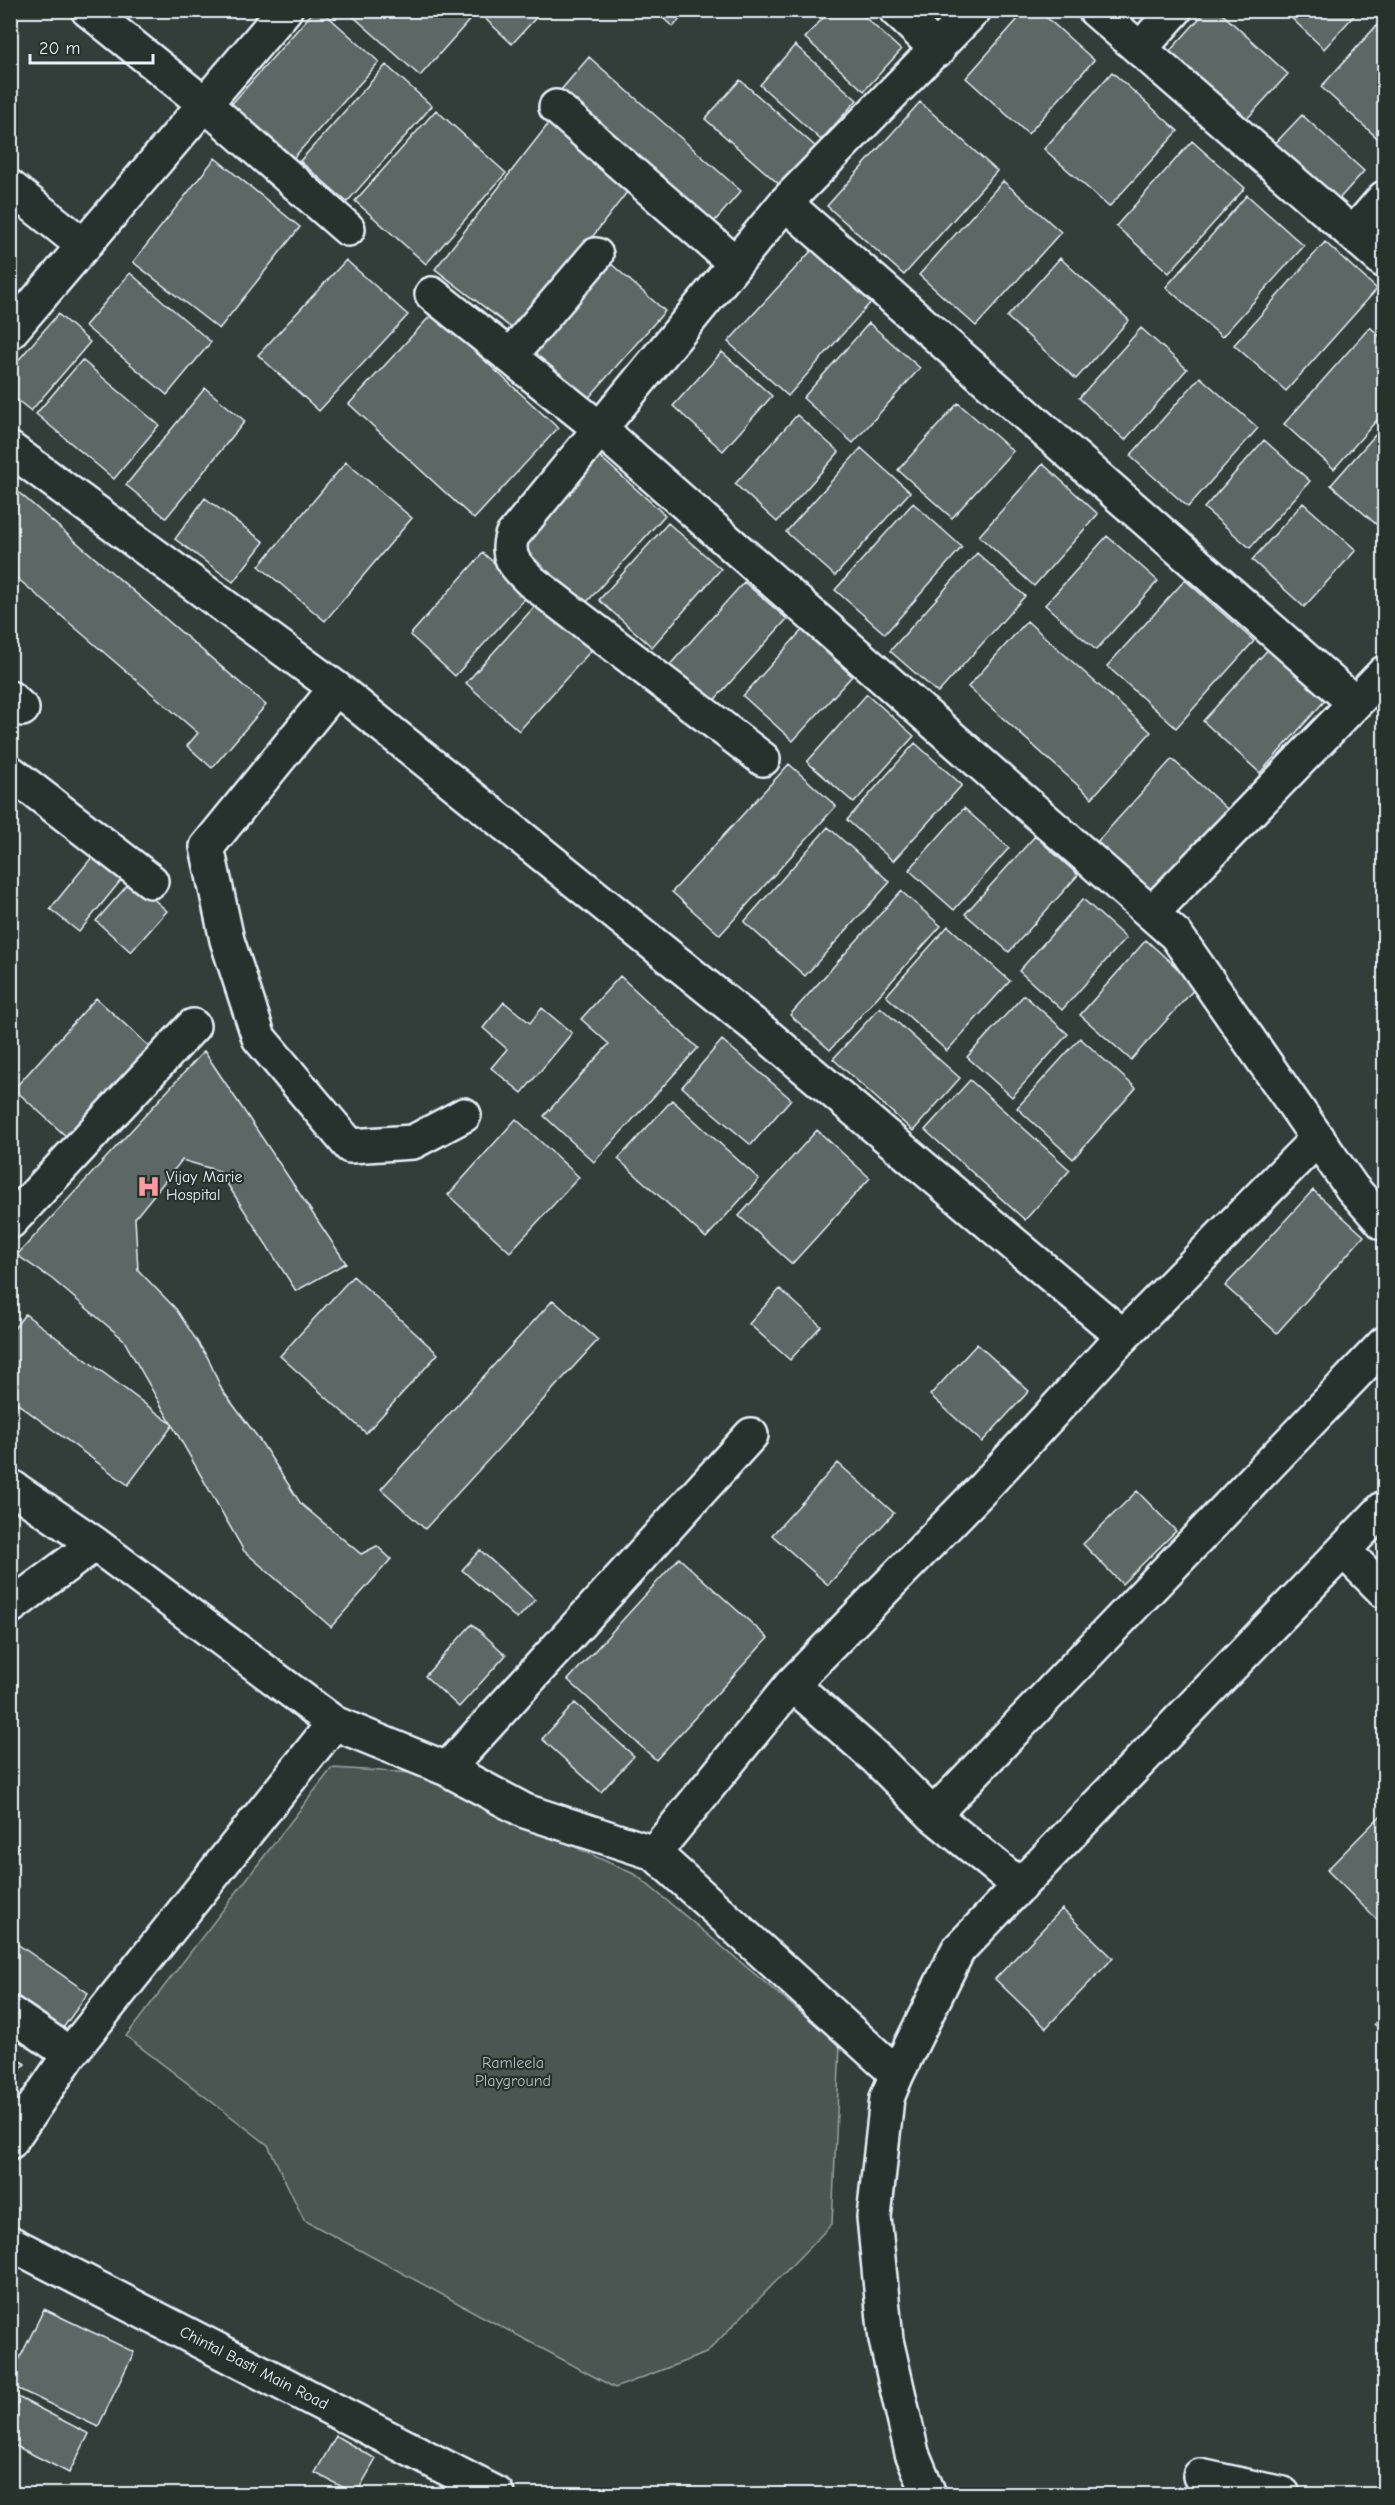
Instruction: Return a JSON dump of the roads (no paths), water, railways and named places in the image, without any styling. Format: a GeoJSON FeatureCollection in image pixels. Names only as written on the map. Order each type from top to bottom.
{"type":"FeatureCollection","features":[{"type":"Feature","properties":{"kind":"street"},"geometry":{"type":"LineString","coordinates":[[88,10],[206,105],[348,229]]}},
{"type":"Feature","properties":{"kind":"street"},"geometry":{"type":"LineString","coordinates":[[10,332],[285,10]]}},
{"type":"Feature","properties":{"kind":"street"},"geometry":{"type":"LineString","coordinates":[[896,10],[938,50]]}},
{"type":"Feature","properties":{"kind":"street"},"geometry":{"type":"LineString","coordinates":[[763,759],[532,582],[509,556],[512,536],[734,262],[785,203],[938,50],[974,10]]}},
{"type":"Feature","properties":{"kind":"street"},"geometry":{"type":"LineString","coordinates":[[1095,10],[1384,261]]}},
{"type":"Feature","properties":{"kind":"street"},"geometry":{"type":"LineString","coordinates":[[1140,49],[1175,10]]}},
{"type":"Feature","properties":{"kind":"street"},"geometry":{"type":"LineString","coordinates":[[556,107],[734,262]]}},
{"type":"Feature","properties":{"kind":"street"},"geometry":{"type":"LineString","coordinates":[[10,187],[84,246]]}},
{"type":"Feature","properties":{"kind":"street"},"geometry":{"type":"LineString","coordinates":[[1353,234],[1384,198]]}},
{"type":"Feature","properties":{"kind":"street"},"geometry":{"type":"LineString","coordinates":[[785,203],[1355,703]]}},
{"type":"Feature","properties":{"kind":"street"},"geometry":{"type":"LineString","coordinates":[[511,355],[596,255]]}},
{"type":"Feature","properties":{"kind":"street"},"geometry":{"type":"LineString","coordinates":[[432,294],[511,355],[599,428],[1176,935],[1352,1188],[1384,1224]]}},
{"type":"Feature","properties":{"kind":"street"},"geometry":{"type":"LineString","coordinates":[[10,449],[336,688],[764,1033],[1124,1336]]}},
{"type":"Feature","properties":{"kind":"street"},"geometry":{"type":"LineString","coordinates":[[1152,913],[1384,673]]}},
{"type":"Feature","properties":{"kind":"street"},"geometry":{"type":"LineString","coordinates":[[336,688],[207,847],[227,940],[259,1038],[350,1146],[412,1142],[464,1115]]}},
{"type":"Feature","properties":{"kind":"street"},"geometry":{"type":"LineString","coordinates":[[10,772],[151,881]]}},
{"type":"Feature","properties":{"kind":"street"},"geometry":{"type":"LineString","coordinates":[[10,1222],[193,1026]]}},
{"type":"Feature","properties":{"kind":"street"},"geometry":{"type":"LineString","coordinates":[[654,1853],[792,1684],[985,1486],[1124,1336],[1318,1138]]}},
{"type":"Feature","properties":{"kind":"street"},"geometry":{"type":"LineString","coordinates":[[933,1815],[1384,1344]]}},
{"type":"Feature","properties":{"kind":"street"},"geometry":{"type":"LineString","coordinates":[[447,1769],[751,1435]]}},
{"type":"Feature","properties":{"kind":"street"},"geometry":{"type":"LineString","coordinates":[[10,1486],[95,1544],[334,1723],[447,1769],[525,1811],[654,1853],[897,2074]]}},
{"type":"Feature","properties":{"kind":"street"},"geometry":{"type":"LineString","coordinates":[[929,2494],[912,2453],[886,2340],[874,2217],[887,2098],[897,2074],[958,1950],[1384,1508]]}},
{"type":"Feature","properties":{"kind":"street"},"geometry":{"type":"LineString","coordinates":[[10,1607],[95,1544]]}},
{"type":"Feature","properties":{"kind":"street"},"geometry":{"type":"LineString","coordinates":[[1344,1551],[1384,1591]]}},
{"type":"Feature","properties":{"kind":"street"},"geometry":{"type":"LineString","coordinates":[[792,1684],[877,1759],[933,1815],[1020,1886]]}},
{"type":"Feature","properties":{"kind":"street"},"geometry":{"type":"LineString","coordinates":[[10,2142],[70,2054],[334,1723]]}},
{"type":"Feature","properties":{"kind":"street"},"geometry":{"type":"LineString","coordinates":[[10,2013],[70,2054]]}},
{"type":"Feature","properties":{"kind":"street","name":"Chintal Basti Main Road"},"geometry":{"type":"LineString","coordinates":[[10,2243],[497,2494]]}},
{"type":"Feature","properties":{"kind":"street"},"geometry":{"type":"LineString","coordinates":[[1200,2476],[1283,2494]]}},
{"type":"Feature","properties":{"kind":"place","name":"Vijay Marie Hospital"},"geometry":{"type":"Point","coordinates":[148,1186]}},
{"type":"Feature","properties":{"kind":"park label","name":"Ramleela Playground"},"geometry":{"type":"Point","coordinates":[513,2072]}}]}
